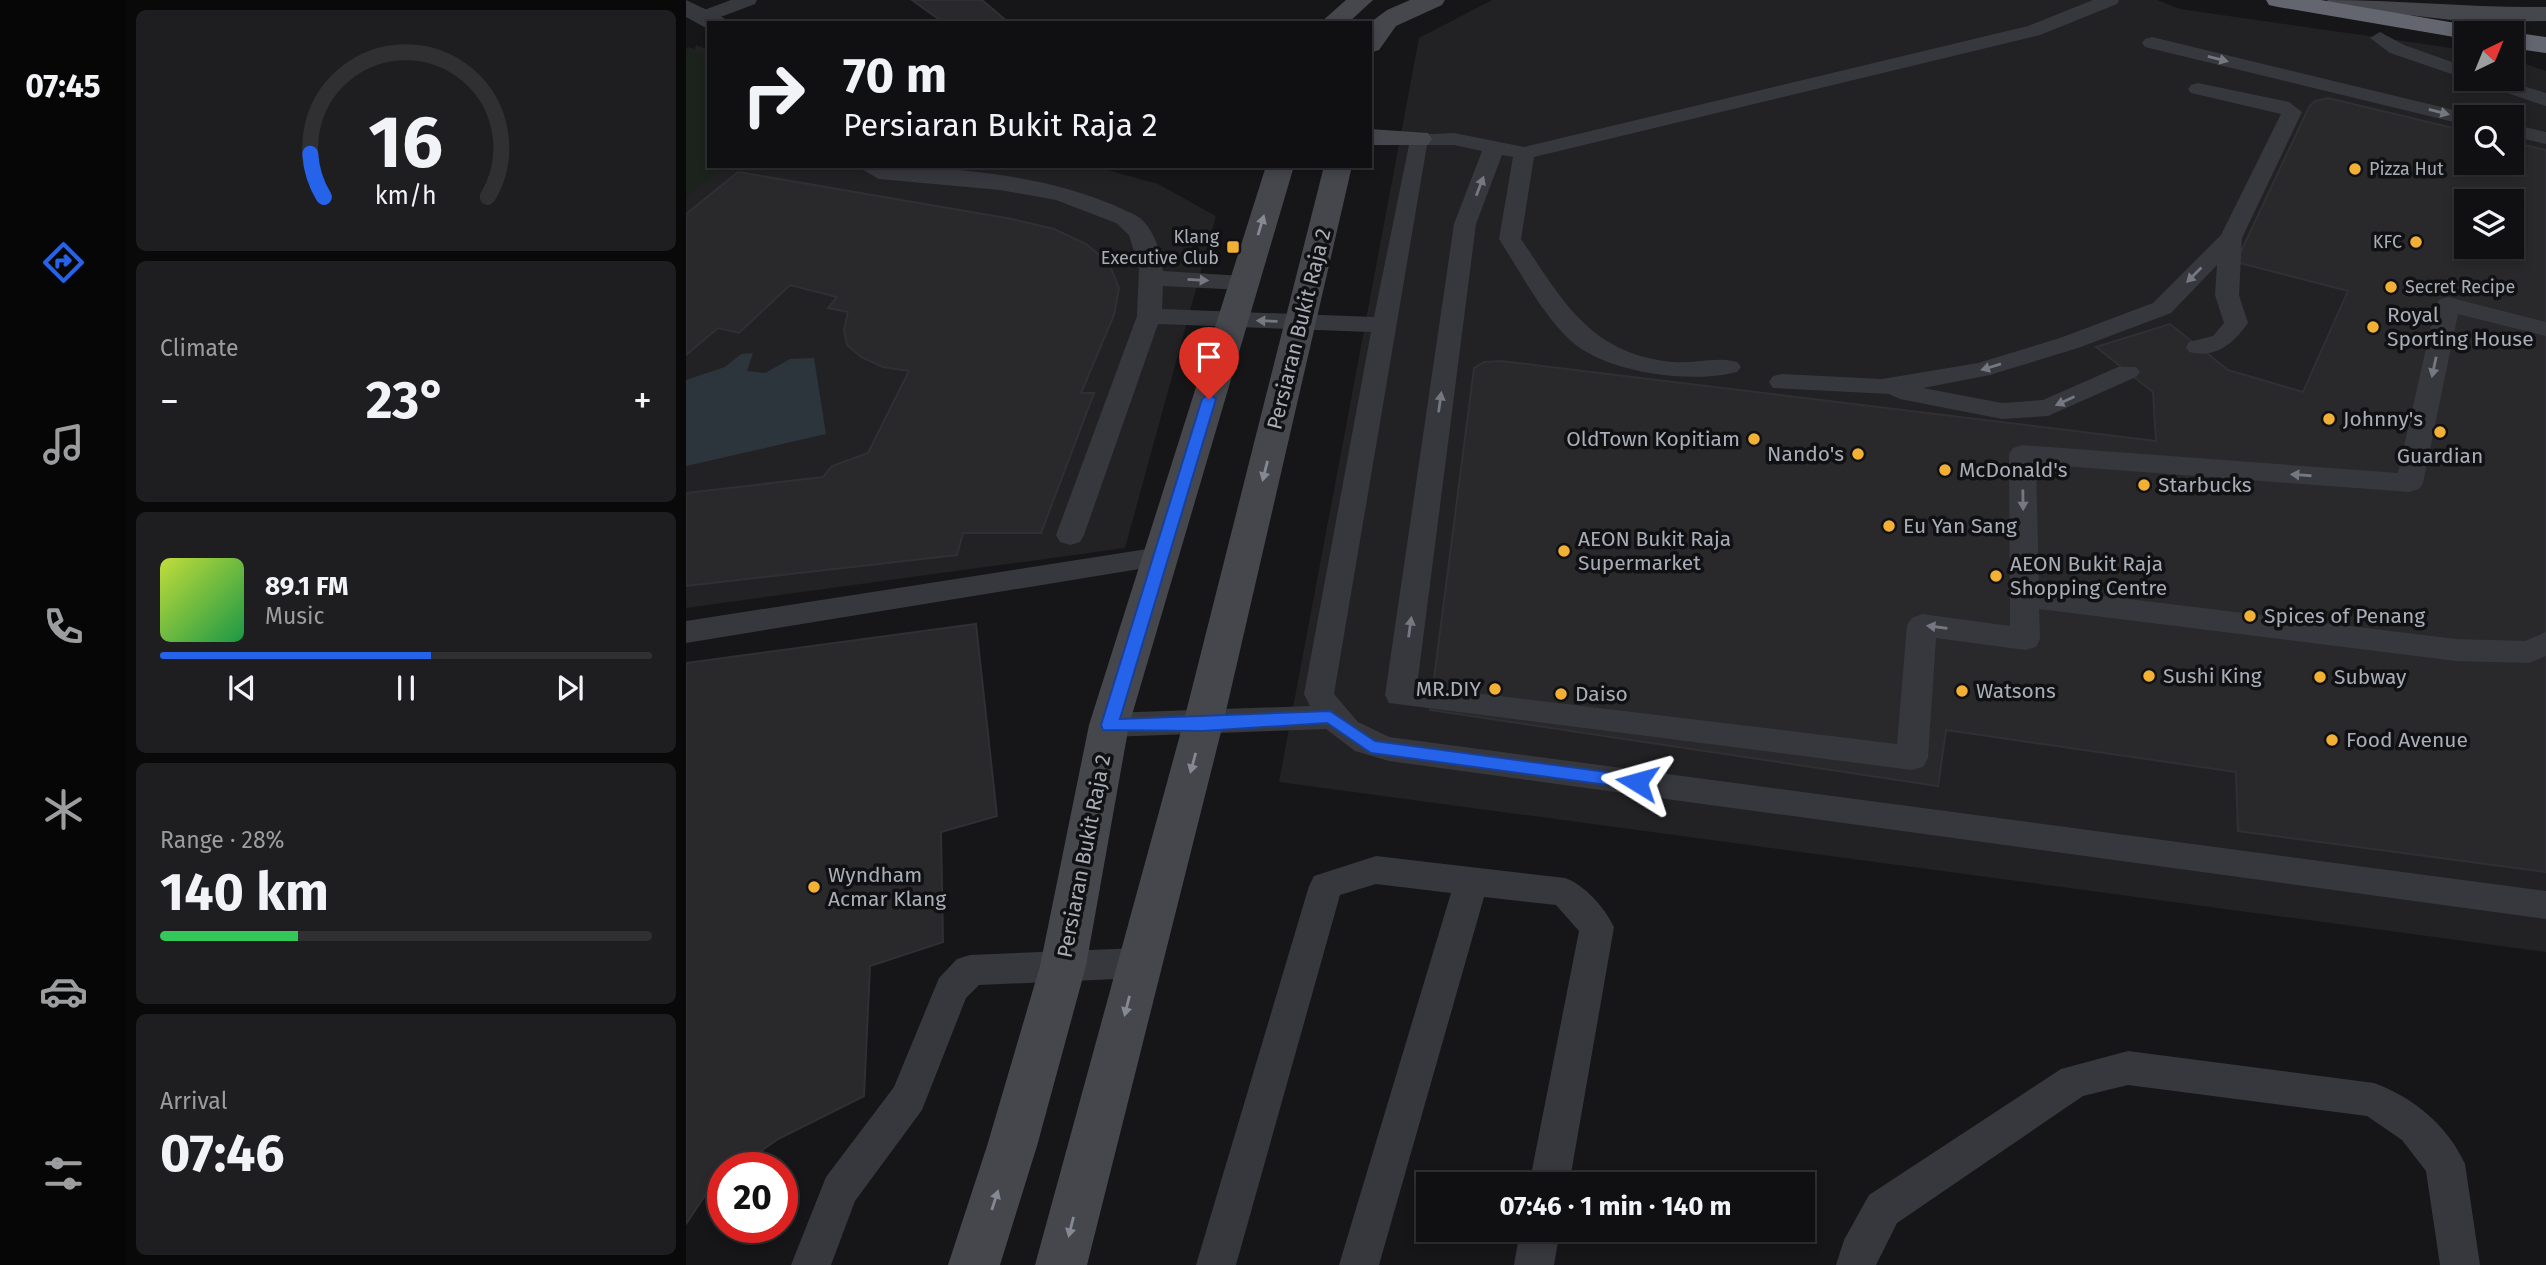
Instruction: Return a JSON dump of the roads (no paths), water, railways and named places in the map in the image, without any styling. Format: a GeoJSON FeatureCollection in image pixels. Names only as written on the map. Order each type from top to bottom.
{"type":"FeatureCollection","features":[{"type":"Feature","properties":{"kind":"highway"},"geometry":{"type":"LineString","coordinates":[[2278,0],[2454,30]]}},
{"type":"Feature","properties":{"kind":"highway"},"geometry":{"type":"LineString","coordinates":[[2524,42],[2546,45]]}},
{"type":"Feature","properties":{"kind":"street"},"geometry":{"type":"LineString","coordinates":[[1335,21],[1361,0]]}},
{"type":"Feature","properties":{"kind":"street"},"geometry":{"type":"LineString","coordinates":[[1372,40],[1395,14],[1433,0]]}},
{"type":"Feature","properties":{"kind":"street"},"geometry":{"type":"LineString","coordinates":[[2339,0],[2469,15],[2546,14]]}},
{"type":"Feature","properties":{"kind":"street"},"geometry":{"type":"LineString","coordinates":[[1372,136],[1418,139]]}},
{"type":"Feature","properties":{"kind":"street","name":"Persiaran Bukit Raja 2"},"geometry":{"type":"LineString","coordinates":[[974,1265],[1012,1146],[1063,966],[1109,725],[1279,168]]}},
{"type":"Feature","properties":{"kind":"street","name":"Persiaran Bukit Raja 2"},"geometry":{"type":"LineString","coordinates":[[1061,1265],[1203,724],[1338,168]]}},
{"type":"Feature","properties":{"kind":"lane"},"geometry":{"type":"LineString","coordinates":[[702,15],[748,0]]}},
{"type":"Feature","properties":{"kind":"lane"},"geometry":{"type":"LineString","coordinates":[[2110,0],[2033,31],[1961,46],[1796,90],[1712,106],[1524,153],[1454,139],[1418,139],[1320,694],[1330,717],[1371,747],[1389,750],[2546,905]]}},
{"type":"Feature","properties":{"kind":"lane"},"geometry":{"type":"LineString","coordinates":[[2380,38],[2397,50],[2454,70]]}},
{"type":"Feature","properties":{"kind":"lane"},"geometry":{"type":"LineString","coordinates":[[2152,43],[2454,116]]}},
{"type":"Feature","properties":{"kind":"lane"},"geometry":{"type":"LineString","coordinates":[[1882,387],[1981,370],[2069,343],[2162,308],[2231,238],[2262,180],[2292,112],[2282,106],[2198,89]]}},
{"type":"Feature","properties":{"kind":"lane"},"geometry":{"type":"LineString","coordinates":[[2518,91],[2546,100]]}},
{"type":"Feature","properties":{"kind":"lane"},"geometry":{"type":"LineString","coordinates":[[2524,133],[2546,138]]}},
{"type":"Feature","properties":{"kind":"lane"},"geometry":{"type":"LineString","coordinates":[[1494,148],[1465,224],[1400,695],[1912,758],[1922,625],[2025,639],[2022,454],[2409,483],[2448,304],[2546,329]]}},
{"type":"Feature","properties":{"kind":"lane"},"geometry":{"type":"LineString","coordinates":[[1524,153],[1510,239],[1554,306],[1581,337],[1622,358],[1673,370],[1728,367]]}},
{"type":"Feature","properties":{"kind":"lane"},"geometry":{"type":"LineString","coordinates":[[871,168],[879,172],[1048,191],[1092,202],[1133,223],[1149,256],[1153,278],[1149,316],[1070,535]]}},
{"type":"Feature","properties":{"kind":"lane"},"geometry":{"type":"LineString","coordinates":[[2198,347],[2222,341],[2236,323],[2227,295],[2231,238]]}},
{"type":"Feature","properties":{"kind":"lane"},"geometry":{"type":"LineString","coordinates":[[1153,278],[1238,301],[1301,322],[1385,325]]}},
{"type":"Feature","properties":{"kind":"lane"},"geometry":{"type":"LineString","coordinates":[[1149,316],[1238,301]]}},
{"type":"Feature","properties":{"kind":"lane"},"geometry":{"type":"LineString","coordinates":[[1782,382],[1882,387],[2002,411],[2048,408],[2127,372]]}},
{"type":"Feature","properties":{"kind":"lane"},"geometry":{"type":"LineString","coordinates":[[686,632],[1160,557]]}},
{"type":"Feature","properties":{"kind":"lane"},"geometry":{"type":"LineString","coordinates":[[2025,597],[2456,650],[2529,652],[2546,643]]}},
{"type":"Feature","properties":{"kind":"lane"},"geometry":{"type":"LineString","coordinates":[[1109,725],[1203,724],[1330,717]]}},
{"type":"Feature","properties":{"kind":"lane"},"geometry":{"type":"LineString","coordinates":[[1216,1265],[1326,886],[1376,870],[1565,892],[1597,927],[1551,1172]]}},
{"type":"Feature","properties":{"kind":"lane"},"geometry":{"type":"LineString","coordinates":[[1359,1265],[1471,883]]}},
{"type":"Feature","properties":{"kind":"lane"},"geometry":{"type":"LineString","coordinates":[[811,1265],[840,1190],[909,1098],[952,989],[970,970],[1139,963]]}},
{"type":"Feature","properties":{"kind":"lane"},"geometry":{"type":"LineString","coordinates":[[1856,1265],[1857,1254],[1883,1209],[2074,1080],[2128,1068],[2374,1100],[2416,1127],[2445,1164],[2460,1265]]}},
{"type":"Feature","properties":{"kind":"lane"},"geometry":{"type":"LineString","coordinates":[[1534,1265],[1538,1242]]}},
{"type":"Feature","properties":{"kind":"place","name":"Pizza Hut"},"geometry":{"type":"Point","coordinates":[2355,169]}},
{"type":"Feature","properties":{"kind":"place","name":"KFC"},"geometry":{"type":"Point","coordinates":[2416,242]}},
{"type":"Feature","properties":{"kind":"place","name":"Klang Executive Club"},"geometry":{"type":"Point","coordinates":[1233,247]}},
{"type":"Feature","properties":{"kind":"place","name":"Secret Recipe"},"geometry":{"type":"Point","coordinates":[2391,287]}},
{"type":"Feature","properties":{"kind":"place","name":"Royal Sporting House"},"geometry":{"type":"Point","coordinates":[2373,327]}},
{"type":"Feature","properties":{"kind":"place","name":"Johnny's"},"geometry":{"type":"Point","coordinates":[2329,419]}},
{"type":"Feature","properties":{"kind":"place","name":"Guardian"},"geometry":{"type":"Point","coordinates":[2440,432]}},
{"type":"Feature","properties":{"kind":"place","name":"OldTown Kopitiam"},"geometry":{"type":"Point","coordinates":[1754,439]}},
{"type":"Feature","properties":{"kind":"place","name":"Nando's"},"geometry":{"type":"Point","coordinates":[1858,454]}},
{"type":"Feature","properties":{"kind":"place","name":"McDonald's"},"geometry":{"type":"Point","coordinates":[1945,470]}},
{"type":"Feature","properties":{"kind":"place","name":"Starbucks"},"geometry":{"type":"Point","coordinates":[2144,485]}},
{"type":"Feature","properties":{"kind":"place","name":"Eu Yan Sang"},"geometry":{"type":"Point","coordinates":[1889,526]}},
{"type":"Feature","properties":{"kind":"place","name":"AEON Bukit Raja Supermarket"},"geometry":{"type":"Point","coordinates":[1564,551]}},
{"type":"Feature","properties":{"kind":"place","name":"AEON Bukit Raja Shopping Centre"},"geometry":{"type":"Point","coordinates":[1996,576]}},
{"type":"Feature","properties":{"kind":"place","name":"Spices of Penang"},"geometry":{"type":"Point","coordinates":[2250,616]}},
{"type":"Feature","properties":{"kind":"place","name":"Sushi King"},"geometry":{"type":"Point","coordinates":[2149,676]}},
{"type":"Feature","properties":{"kind":"place","name":"Subway"},"geometry":{"type":"Point","coordinates":[2320,677]}},
{"type":"Feature","properties":{"kind":"place","name":"MR.DIY"},"geometry":{"type":"Point","coordinates":[1495,689]}},
{"type":"Feature","properties":{"kind":"place","name":"Watsons"},"geometry":{"type":"Point","coordinates":[1962,691]}},
{"type":"Feature","properties":{"kind":"place","name":"Daiso"},"geometry":{"type":"Point","coordinates":[1561,694]}},
{"type":"Feature","properties":{"kind":"place","name":"Food Avenue"},"geometry":{"type":"Point","coordinates":[2332,740]}},
{"type":"Feature","properties":{"kind":"place","name":"Wyndham Acmar Klang"},"geometry":{"type":"Point","coordinates":[814,887]}}]}
